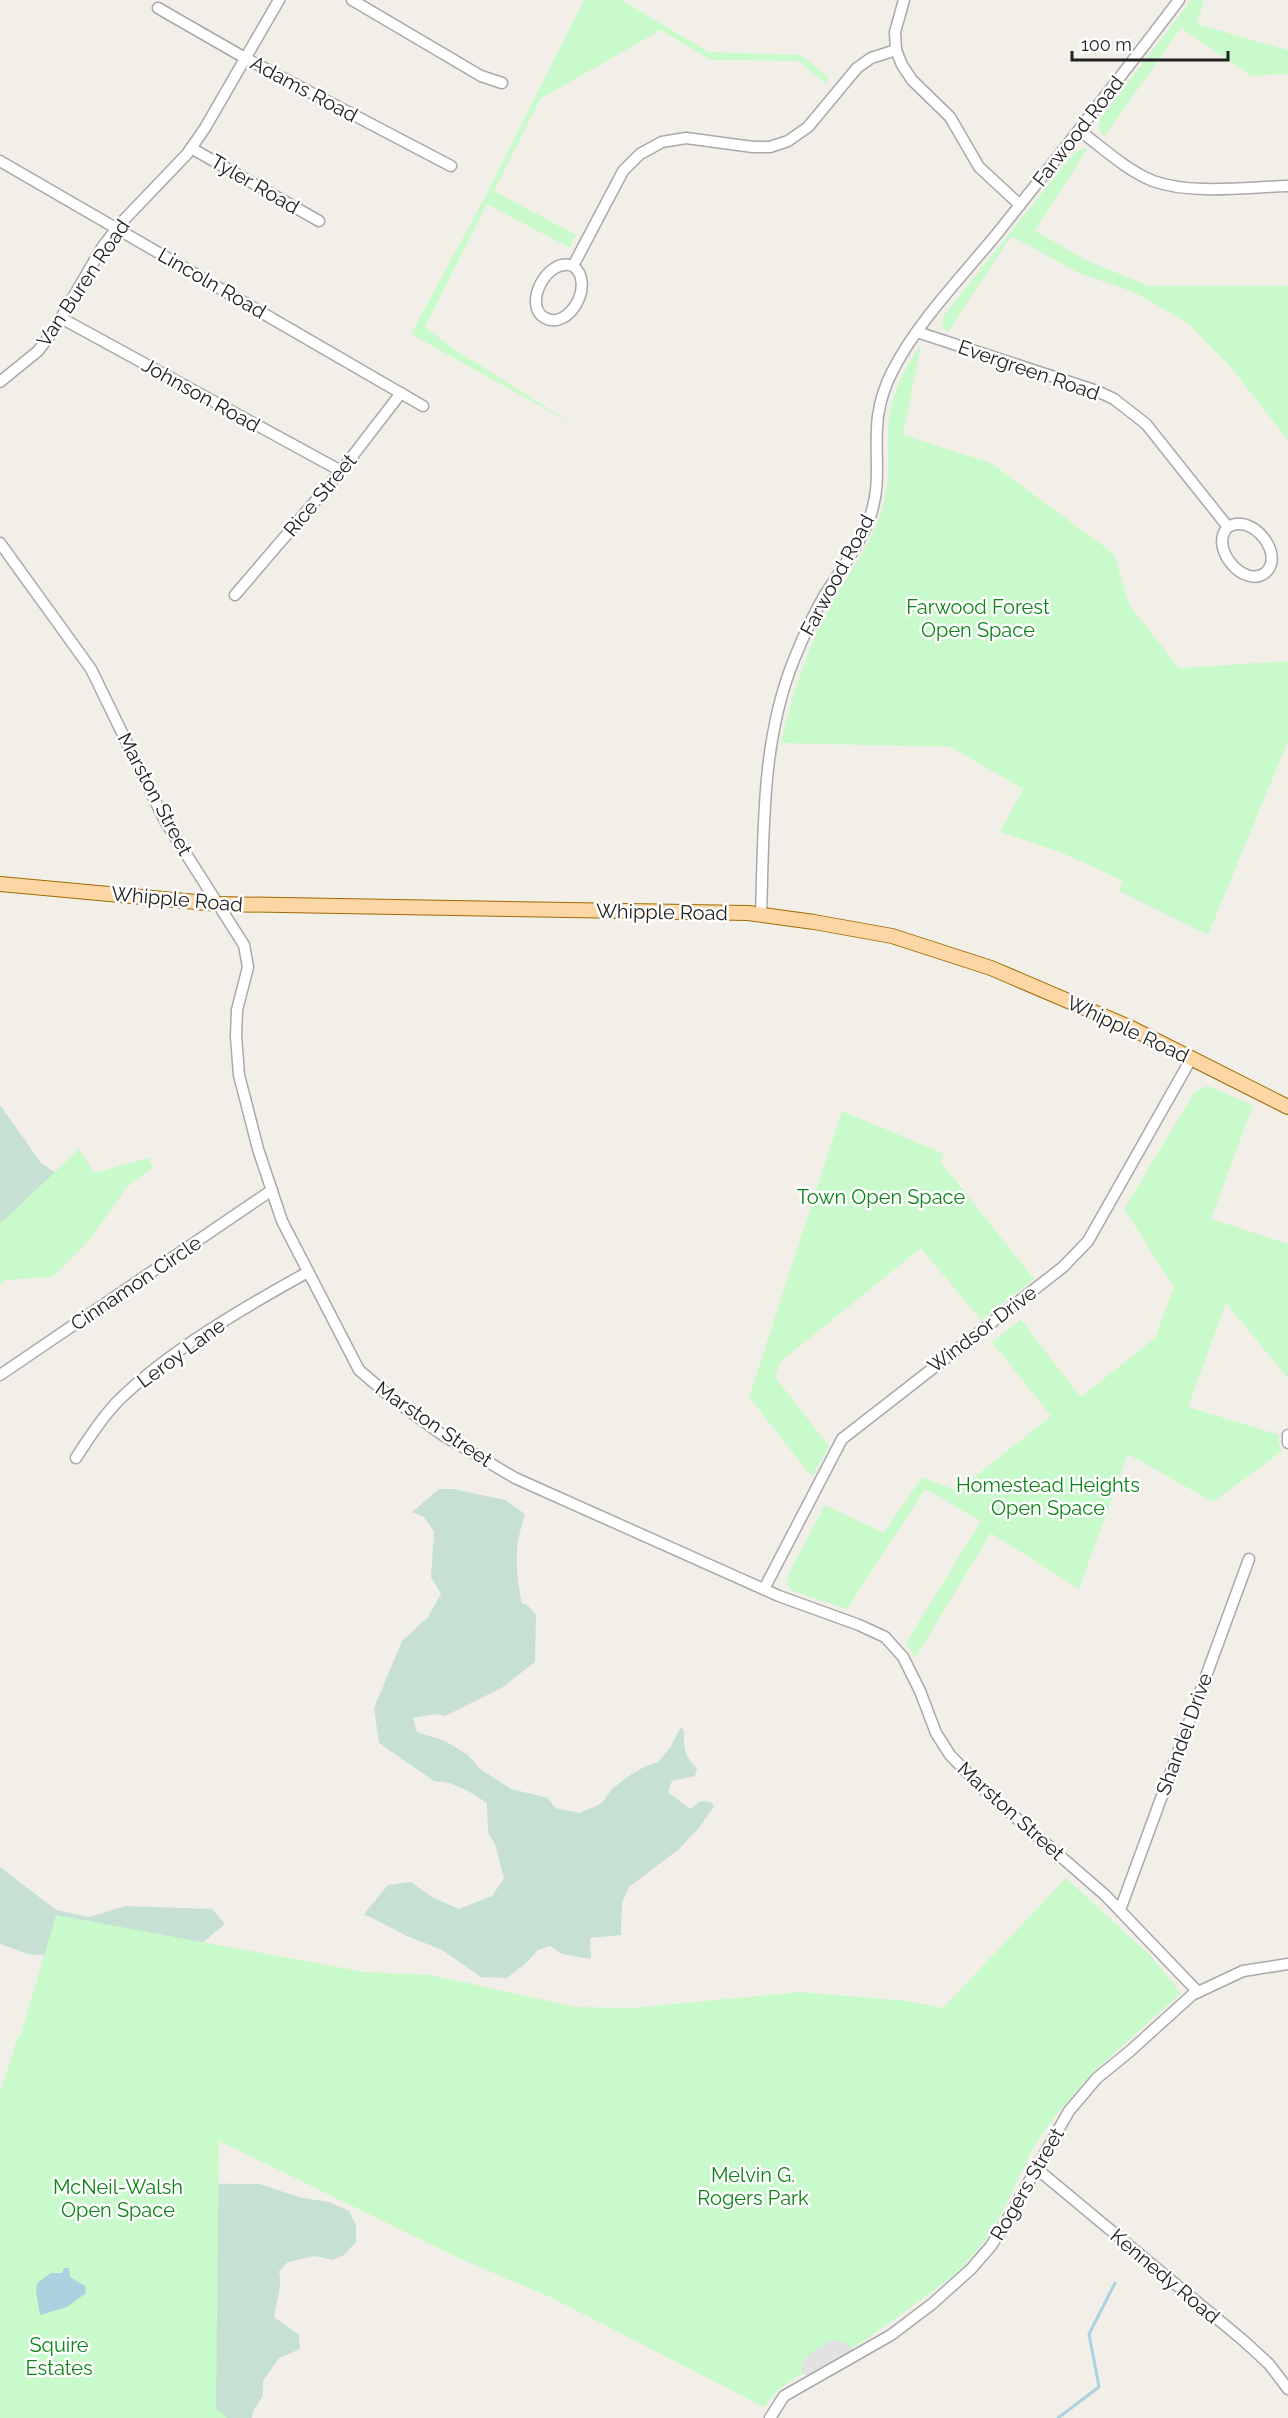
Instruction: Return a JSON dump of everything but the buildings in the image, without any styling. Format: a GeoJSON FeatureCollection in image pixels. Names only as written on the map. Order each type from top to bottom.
{"type":"FeatureCollection","features":[{"type":"Feature","properties":{"kind":"main road","name":"Whipple Road"},"geometry":{"type":"LineString","coordinates":[[0,885],[218,904],[761,915],[814,922],[892,936],[992,968],[1129,1027],[1288,1107]]}},
{"type":"Feature","properties":{"kind":"street","name":"Van Buren Road"},"geometry":{"type":"LineString","coordinates":[[0,382],[38,351],[62,318],[103,246],[191,148],[205,128],[279,0]]}},
{"type":"Feature","properties":{"kind":"street"},"geometry":{"type":"LineString","coordinates":[[352,0],[481,76],[502,83]]}},
{"type":"Feature","properties":{"kind":"street","name":"Farwood Road"},"geometry":{"type":"LineString","coordinates":[[904,0],[896,22],[896,50],[912,80],[950,117],[979,167],[1020,205]]}},
{"type":"Feature","properties":{"kind":"street","name":"Farwood Road"},"geometry":{"type":"LineString","coordinates":[[761,915],[767,775],[775,722],[794,658],[815,614],[860,540],[870,516],[878,478],[879,406],[898,360],[917,332],[1080,131],[1179,0]]}},
{"type":"Feature","properties":{"kind":"street","name":"Adams Road"},"geometry":{"type":"LineString","coordinates":[[159,8],[245,58],[451,166]]}},
{"type":"Feature","properties":{"kind":"street"},"geometry":{"type":"LineString","coordinates":[[573,266],[623,171],[640,154],[662,142],[686,138],[753,147],[770,147],[788,141],[808,127],[856,68],[871,58],[896,50]]}},
{"type":"Feature","properties":{"kind":"street"},"geometry":{"type":"LineString","coordinates":[[1080,131],[1122,164],[1139,174],[1163,183],[1195,188],[1288,186]]}},
{"type":"Feature","properties":{"kind":"street","name":"Tyler Road"},"geometry":{"type":"LineString","coordinates":[[191,148],[319,220]]}},
{"type":"Feature","properties":{"kind":"street","name":"Lincoln Road"},"geometry":{"type":"LineString","coordinates":[[0,161],[423,406]]}},
{"type":"Feature","properties":{"kind":"street"},"geometry":{"type":"LineString","coordinates":[[562,264],[573,266],[583,281],[577,302],[563,318],[556,321],[545,319],[539,314],[535,304],[542,283],[555,267],[562,264]]}},
{"type":"Feature","properties":{"kind":"street","name":"Johnson Road"},"geometry":{"type":"LineString","coordinates":[[62,318],[341,471]]}},
{"type":"Feature","properties":{"kind":"street","name":"Evergreen Road"},"geometry":{"type":"LineString","coordinates":[[917,332],[1097,391],[1113,399],[1146,424],[1228,527]]}},
{"type":"Feature","properties":{"kind":"street","name":"Rice Street"},"geometry":{"type":"LineString","coordinates":[[235,595],[341,471],[401,393]]}},
{"type":"Feature","properties":{"kind":"street"},"geometry":{"type":"LineString","coordinates":[[1235,523],[1246,524],[1262,537],[1272,556],[1271,564],[1265,573],[1258,576],[1247,576],[1231,562],[1221,543],[1222,536],[1228,527],[1235,523]]}},
{"type":"Feature","properties":{"kind":"street","name":"Marston Street"},"geometry":{"type":"LineString","coordinates":[[0,543],[91,669],[165,821],[244,945],[248,967],[237,1010],[236,1036],[239,1075],[258,1149],[282,1221],[359,1370],[394,1400],[444,1436],[515,1478],[764,1589],[885,1637],[903,1657],[920,1691],[936,1733],[950,1755],[983,1789],[1120,1910],[1198,1992]]}},
{"type":"Feature","properties":{"kind":"street","name":"Windsor Drive"},"geometry":{"type":"LineString","coordinates":[[764,1589],[842,1439],[1063,1267],[1088,1241],[1191,1059]]}},
{"type":"Feature","properties":{"kind":"street","name":"Cinnamon Circle"},"geometry":{"type":"LineString","coordinates":[[0,1375],[272,1190]]}},
{"type":"Feature","properties":{"kind":"street","name":"Leroy Lane"},"geometry":{"type":"LineString","coordinates":[[76,1458],[95,1429],[116,1403],[134,1386],[194,1341],[258,1300],[308,1272]]}},
{"type":"Feature","properties":{"kind":"street"},"geometry":{"type":"LineString","coordinates":[[1288,1435],[1288,1443]]}},
{"type":"Feature","properties":{"kind":"street","name":"Shandel Drive"},"geometry":{"type":"LineString","coordinates":[[1120,1910],[1249,1559]]}},
{"type":"Feature","properties":{"kind":"street","name":"Rogers Street"},"geometry":{"type":"LineString","coordinates":[[770,2418],[784,2396],[891,2335],[932,2304],[971,2269],[996,2238],[1069,2111],[1096,2078],[1198,1992],[1243,1971],[1288,1964]]}},
{"type":"Feature","properties":{"kind":"street","name":"Kennedy Road"},"geometry":{"type":"LineString","coordinates":[[1037,2169],[1244,2341],[1269,2364],[1288,2389]]}},
{"type":"Feature","properties":{"kind":"green space"},"geometry":{"type":"Polygon","coordinates":[[[584,0],[621,0],[709,52],[801,55],[829,78],[825,83],[799,61],[711,60],[661,30],[540,99],[494,191],[576,235],[570,248],[487,204],[425,327],[454,349],[576,426],[411,334],[484,199],[584,0]]]}},
{"type":"Feature","properties":{"kind":"green space"},"geometry":{"type":"Polygon","coordinates":[[[1191,0],[1204,0],[1197,24],[1288,50],[1288,74],[1251,76],[1181,28],[1104,137],[1099,130],[1100,119],[1191,0]]]}},
{"type":"Feature","properties":{"kind":"green space"},"geometry":{"type":"Polygon","coordinates":[[[1083,148],[1087,149],[1035,231],[1088,261],[1149,286],[1288,286],[1288,440],[1233,370],[1189,324],[1134,292],[1081,274],[1011,236],[948,332],[942,326],[944,315],[1074,153],[1083,148]]]}},
{"type":"Feature","properties":{"kind":"green space","name":"Farwood Forest Open Space"},"geometry":{"type":"Polygon","coordinates":[[[921,345],[903,435],[991,463],[1114,554],[1130,606],[1179,668],[1288,661],[1288,741],[1208,935],[1119,891],[1123,881],[1063,853],[1000,832],[1023,789],[951,747],[781,743],[795,690],[814,639],[830,606],[875,529],[880,515],[887,485],[890,413],[907,366],[921,345]]]}},
{"type":"Feature","properties":{"kind":"green space","name":"Homestead Heights Open Space"},"geometry":{"type":"Polygon","coordinates":[[[1208,1086],[1253,1105],[1211,1219],[1288,1244],[1288,1378],[1226,1303],[1188,1407],[1279,1435],[1278,1441],[1282,1451],[1213,1502],[1128,1454],[1079,1589],[991,1533],[915,1658],[906,1643],[981,1521],[925,1489],[847,1609],[793,1591],[787,1585],[788,1575],[825,1505],[884,1533],[922,1477],[957,1491],[1051,1416],[992,1342],[1021,1320],[1081,1397],[1155,1338],[1174,1287],[1124,1209],[1194,1093],[1208,1086]]]}},
{"type":"Feature","properties":{"kind":"green space"},"geometry":{"type":"Polygon","coordinates":[[[0,1105],[41,1163],[68,1181],[0,1250],[0,1105]]]}},
{"type":"Feature","properties":{"kind":"green space","name":"Town Open Space"},"geometry":{"type":"Polygon","coordinates":[[[842,1111],[944,1154],[940,1161],[1034,1279],[981,1320],[921,1248],[780,1362],[775,1377],[829,1446],[812,1477],[749,1397],[842,1111]]]}},
{"type":"Feature","properties":{"kind":"green space"},"geometry":{"type":"Polygon","coordinates":[[[79,1149],[94,1173],[148,1158],[153,1167],[126,1188],[91,1238],[53,1277],[6,1280],[0,1285],[0,1224],[79,1149]]]}},
{"type":"Feature","properties":{"kind":"green space"},"geometry":{"type":"Polygon","coordinates":[[[439,1489],[453,1489],[505,1500],[525,1514],[517,1548],[517,1569],[522,1604],[526,1604],[536,1614],[535,1662],[503,1687],[445,1716],[435,1714],[413,1718],[417,1732],[445,1741],[468,1755],[480,1769],[511,1789],[548,1798],[555,1808],[580,1813],[602,1803],[611,1790],[630,1775],[658,1762],[670,1748],[681,1727],[684,1731],[687,1756],[697,1768],[695,1776],[672,1781],[668,1792],[690,1809],[701,1801],[711,1802],[714,1807],[698,1829],[678,1850],[629,1887],[622,1903],[621,1935],[590,1938],[591,1959],[562,1954],[550,1946],[538,1950],[507,1978],[481,1977],[442,1950],[407,1936],[364,1914],[388,1885],[411,1882],[432,1897],[459,1909],[492,1896],[504,1878],[495,1844],[488,1833],[487,1803],[450,1783],[434,1781],[379,1743],[374,1708],[402,1641],[428,1617],[441,1594],[431,1577],[434,1532],[424,1517],[412,1512],[439,1489]]]}},
{"type":"Feature","properties":{"kind":"green space"},"geometry":{"type":"Polygon","coordinates":[[[0,1867],[56,1910],[89,1917],[125,1906],[212,1909],[225,1924],[196,1948],[51,1956],[28,1954],[0,1944],[0,1867]]]}},
{"type":"Feature","properties":{"kind":"green space","name":"Melvin G. Rogers Park"},"geometry":{"type":"Polygon","coordinates":[[[1066,1878],[1151,1956],[1181,1993],[1090,2075],[1056,2115],[1033,2148],[996,2225],[977,2251],[951,2278],[864,2341],[798,2376],[779,2389],[764,2407],[550,2297],[463,2260],[219,2141],[216,2408],[227,2418],[0,2418],[0,2093],[18,2036],[20,2037],[56,1915],[365,1972],[431,1975],[576,2007],[631,2008],[800,1992],[908,2001],[943,2008],[1066,1878]]]}},
{"type":"Feature","properties":{"kind":"green space"},"geometry":{"type":"Polygon","coordinates":[[[0,2182],[259,2184],[302,2198],[329,2202],[349,2211],[356,2225],[356,2242],[344,2255],[332,2260],[315,2256],[288,2262],[279,2271],[280,2288],[274,2317],[299,2335],[300,2349],[279,2358],[263,2381],[263,2396],[253,2411],[252,2418],[0,2418],[0,2182]]]}},
{"type":"Feature","properties":{"kind":"shaded area"},"geometry":{"type":"Polygon","coordinates":[[[832,2340],[844,2342],[855,2351],[811,2377],[802,2373],[802,2364],[809,2354],[832,2340]]]}},
{"type":"Feature","properties":{"kind":"water"},"geometry":{"type":"Polygon","coordinates":[[[64,2268],[69,2268],[70,2277],[85,2286],[86,2293],[67,2307],[40,2315],[36,2292],[37,2283],[51,2273],[62,2273],[64,2268]]]}},
{"type":"Feature","properties":{"kind":"waterway"},"geometry":{"type":"LineString","coordinates":[[1058,2418],[1099,2387],[1089,2334],[1115,2283]]}},
{"type":"Feature","properties":{"kind":"park label","name":"McNeil-Walsh Open Space"},"geometry":{"type":"Point","coordinates":[118,2198]}},
{"type":"Feature","properties":{"kind":"park label","name":"Squire Estates"},"geometry":{"type":"Point","coordinates":[59,2356]}}]}
